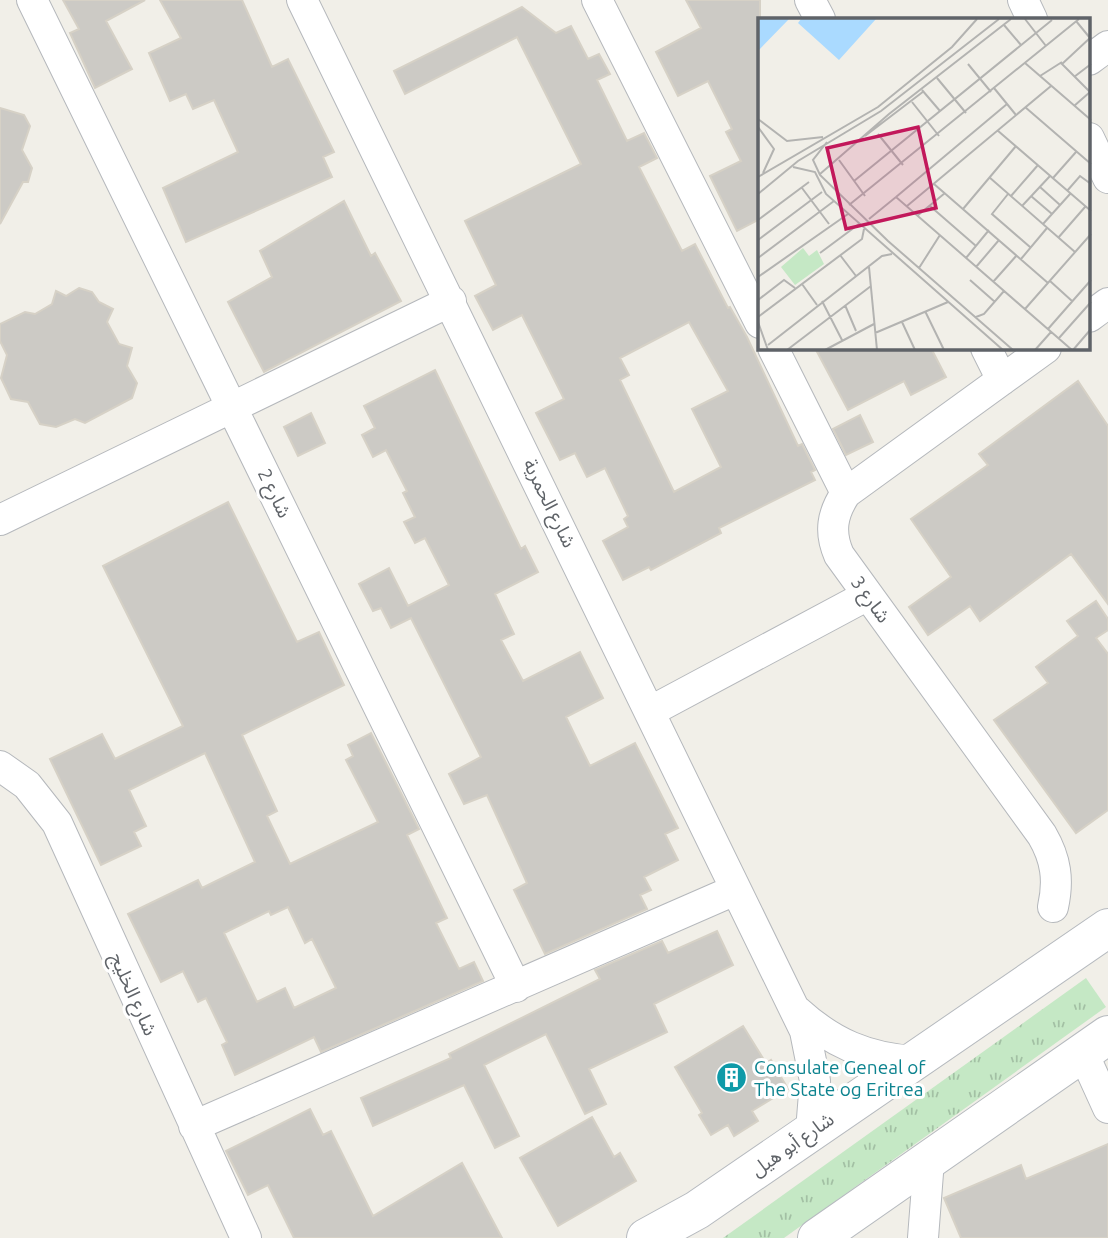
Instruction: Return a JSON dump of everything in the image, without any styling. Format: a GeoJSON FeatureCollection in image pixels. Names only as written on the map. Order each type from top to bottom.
{"type":"FeatureCollection","features":[{"type":"Feature","properties":{"kind":"main road","name":"شارع أبو هيل"},"geometry":{"type":"LineString","coordinates":[[646,1238],[689,1224],[811,1131],[1108,928]]}},
{"type":"Feature","properties":{"kind":"main road"},"geometry":{"type":"LineString","coordinates":[[817,1238],[1095,1044]]}},
{"type":"Feature","properties":{"kind":"street","name":"شارع 2"},"geometry":{"type":"LineString","coordinates":[[32,0],[516,987]]}},
{"type":"Feature","properties":{"kind":"street","name":"شارع الحمرية"},"geometry":{"type":"LineString","coordinates":[[302,0],[794,1008],[812,1056],[815,1106],[811,1131]]}},
{"type":"Feature","properties":{"kind":"street"},"geometry":{"type":"LineString","coordinates":[[597,0],[758,319]]}},
{"type":"Feature","properties":{"kind":"street"},"geometry":{"type":"LineString","coordinates":[[810,0],[819,18]]}},
{"type":"Feature","properties":{"kind":"street"},"geometry":{"type":"LineString","coordinates":[[1023,0],[1032,18]]}},
{"type":"Feature","properties":{"kind":"street"},"geometry":{"type":"LineString","coordinates":[[1090,59],[1108,46]]}},
{"type":"Feature","properties":{"kind":"street"},"geometry":{"type":"LineString","coordinates":[[1090,140],[1108,178]]}},
{"type":"Feature","properties":{"kind":"street"},"geometry":{"type":"LineString","coordinates":[[0,520],[234,409],[451,301]]}},
{"type":"Feature","properties":{"kind":"street"},"geometry":{"type":"LineString","coordinates":[[1090,316],[1108,303]]}},
{"type":"Feature","properties":{"kind":"street"},"geometry":{"type":"LineString","coordinates":[[773,350],[846,493],[1042,350]]}},
{"type":"Feature","properties":{"kind":"street"},"geometry":{"type":"LineString","coordinates":[[987,350],[1002,380]]}},
{"type":"Feature","properties":{"kind":"street","name":"شارع 3"},"geometry":{"type":"LineString","coordinates":[[846,493],[833,520],[834,544],[1042,835],[1057,870],[1053,907]]}},
{"type":"Feature","properties":{"kind":"street"},"geometry":{"type":"LineString","coordinates":[[651,711],[868,595]]}},
{"type":"Feature","properties":{"kind":"street","name":"شارع الخليج"},"geometry":{"type":"LineString","coordinates":[[0,766],[27,785],[57,823],[246,1238]]}},
{"type":"Feature","properties":{"kind":"street"},"geometry":{"type":"LineString","coordinates":[[194,1126],[735,890]]}},
{"type":"Feature","properties":{"kind":"street","name":"شارع الحمرية"},"geometry":{"type":"LineString","coordinates":[[794,1008],[836,1042],[861,1053],[914,1061]]}},
{"type":"Feature","properties":{"kind":"street"},"geometry":{"type":"LineString","coordinates":[[1095,1044],[1108,1108]]}},
{"type":"Feature","properties":{"kind":"street"},"geometry":{"type":"LineString","coordinates":[[923,1238],[929,1160]]}},
{"type":"Feature","properties":{"kind":"green space"},"geometry":{"type":"Polygon","coordinates":[[[1086,978],[1106,1007],[784,1238],[723,1238],[1086,978]]]}},
{"type":"Feature","properties":{"kind":"building"},"geometry":{"type":"Polygon","coordinates":[[[63,0],[145,0],[106,21],[132,69],[95,88],[70,33],[79,29],[63,0]]]}},
{"type":"Feature","properties":{"kind":"building"},"geometry":{"type":"Polygon","coordinates":[[[160,0],[242,0],[272,67],[288,59],[334,152],[323,157],[332,177],[186,242],[163,188],[238,152],[214,100],[193,109],[186,94],[170,101],[149,53],[181,38],[160,0]]]}},
{"type":"Feature","properties":{"kind":"building"},"geometry":{"type":"Polygon","coordinates":[[[686,0],[760,0],[758,220],[737,231],[710,176],[741,161],[726,132],[732,129],[708,81],[678,96],[656,52],[701,28],[686,0]]]}},
{"type":"Feature","properties":{"kind":"building"},"geometry":{"type":"Polygon","coordinates":[[[522,7],[556,33],[571,26],[588,59],[599,54],[610,74],[597,80],[627,141],[644,133],[657,158],[639,167],[682,251],[695,244],[728,308],[730,307],[747,337],[798,446],[802,444],[815,470],[811,472],[815,480],[719,528],[721,533],[651,570],[649,567],[623,580],[603,541],[628,527],[624,519],[628,516],[605,468],[587,477],[575,453],[560,460],[536,413],[564,399],[522,315],[493,330],[475,296],[496,285],[465,221],[581,164],[517,37],[405,94],[394,71],[522,7]],[[689,322],[620,358],[629,375],[620,380],[674,492],[721,467],[692,409],[728,391],[689,322]]]}},
{"type":"Feature","properties":{"kind":"building"},"geometry":{"type":"Polygon","coordinates":[[[0,108],[24,115],[30,126],[22,150],[32,168],[28,182],[23,182],[0,224],[0,108]]]}},
{"type":"Feature","properties":{"kind":"building"},"geometry":{"type":"Polygon","coordinates":[[[344,201],[371,256],[375,253],[401,301],[264,372],[228,302],[272,277],[260,251],[344,201]]]}},
{"type":"Feature","properties":{"kind":"building"},"geometry":{"type":"Polygon","coordinates":[[[79,288],[92,292],[99,302],[113,309],[107,322],[119,344],[132,348],[127,366],[137,383],[132,398],[85,423],[75,419],[56,427],[40,424],[28,402],[11,399],[1,378],[7,355],[0,341],[0,324],[25,312],[35,314],[52,304],[56,291],[66,296],[79,288]]]}},
{"type":"Feature","properties":{"kind":"building"},"geometry":{"type":"Polygon","coordinates":[[[816,350],[932,350],[946,377],[911,395],[904,381],[848,410],[816,350]]]}},
{"type":"Feature","properties":{"kind":"building"},"geometry":{"type":"Polygon","coordinates":[[[435,370],[521,549],[525,546],[538,572],[495,594],[514,634],[501,640],[523,681],[580,652],[603,698],[566,717],[590,766],[635,743],[678,828],[665,834],[678,860],[644,877],[651,890],[640,895],[647,909],[545,954],[514,890],[527,883],[487,795],[464,804],[449,774],[481,757],[411,618],[391,628],[381,608],[373,611],[359,584],[389,568],[408,606],[449,585],[425,538],[415,543],[404,522],[415,517],[403,493],[407,491],[386,450],[373,457],[362,435],[375,428],[364,406],[435,370]]]}},
{"type":"Feature","properties":{"kind":"building"},"geometry":{"type":"Polygon","coordinates":[[[1078,381],[1108,426],[1108,604],[1071,554],[980,621],[970,606],[928,635],[909,607],[951,577],[911,519],[988,465],[979,454],[1078,381]]]}},
{"type":"Feature","properties":{"kind":"building"},"geometry":{"type":"Polygon","coordinates":[[[311,413],[325,443],[298,456],[284,427],[311,413]]]}},
{"type":"Feature","properties":{"kind":"building"},"geometry":{"type":"Polygon","coordinates":[[[860,415],[873,442],[846,455],[833,429],[860,415]]]}},
{"type":"Feature","properties":{"kind":"building"},"geometry":{"type":"Polygon","coordinates":[[[228,502],[297,642],[319,632],[344,685],[242,735],[277,811],[267,816],[290,864],[378,822],[346,760],[353,756],[348,745],[371,733],[419,829],[407,835],[447,918],[436,923],[459,969],[474,962],[483,981],[321,1052],[314,1037],[235,1075],[222,1045],[227,1042],[206,998],[198,1002],[183,971],[161,982],[128,914],[198,880],[202,888],[255,862],[205,753],[129,790],[146,826],[134,832],[141,846],[101,865],[50,759],[102,734],[115,759],[183,726],[103,566],[228,502]],[[288,907],[271,915],[269,911],[224,933],[257,1002],[285,988],[294,1008],[336,988],[312,939],[305,943],[288,907]]]}},
{"type":"Feature","properties":{"kind":"building"},"geometry":{"type":"Polygon","coordinates":[[[1096,601],[1108,619],[1108,630],[1096,638],[1108,654],[1108,810],[1076,833],[994,720],[1048,683],[1036,667],[1078,636],[1067,621],[1096,601]]]}},
{"type":"Feature","properties":{"kind":"building"},"geometry":{"type":"Polygon","coordinates":[[[717,931],[733,965],[654,1004],[667,1032],[589,1069],[606,1104],[585,1114],[546,1034],[484,1065],[519,1136],[495,1148],[464,1085],[373,1126],[361,1098],[451,1058],[449,1054],[600,979],[595,970],[662,941],[668,953],[717,931]]]}},
{"type":"Feature","properties":{"kind":"building","name":"Consulate Geneal of The State og Eritrea"},"geometry":{"type":"Polygon","coordinates":[[[743,1026],[766,1063],[771,1060],[788,1089],[752,1111],[758,1121],[734,1136],[728,1125],[711,1135],[699,1115],[702,1113],[675,1067],[743,1026]]]}},
{"type":"Feature","properties":{"kind":"building"},"geometry":{"type":"Polygon","coordinates":[[[310,1109],[323,1135],[331,1131],[373,1216],[462,1163],[502,1238],[294,1238],[268,1185],[248,1195],[226,1151],[310,1109]]]}},
{"type":"Feature","properties":{"kind":"building"},"geometry":{"type":"Polygon","coordinates":[[[592,1117],[614,1157],[620,1153],[636,1181],[558,1226],[520,1158],[592,1117]]]}},
{"type":"Feature","properties":{"kind":"building"},"geometry":{"type":"Polygon","coordinates":[[[1108,1144],[1108,1238],[961,1238],[944,1198],[1021,1165],[1026,1179],[1108,1144]]]}},
{"type":"Feature","properties":{"kind":"place","name":"Consulate Geneal of The State og Eritrea"},"geometry":{"type":"Point","coordinates":[731,1078]}}]}
